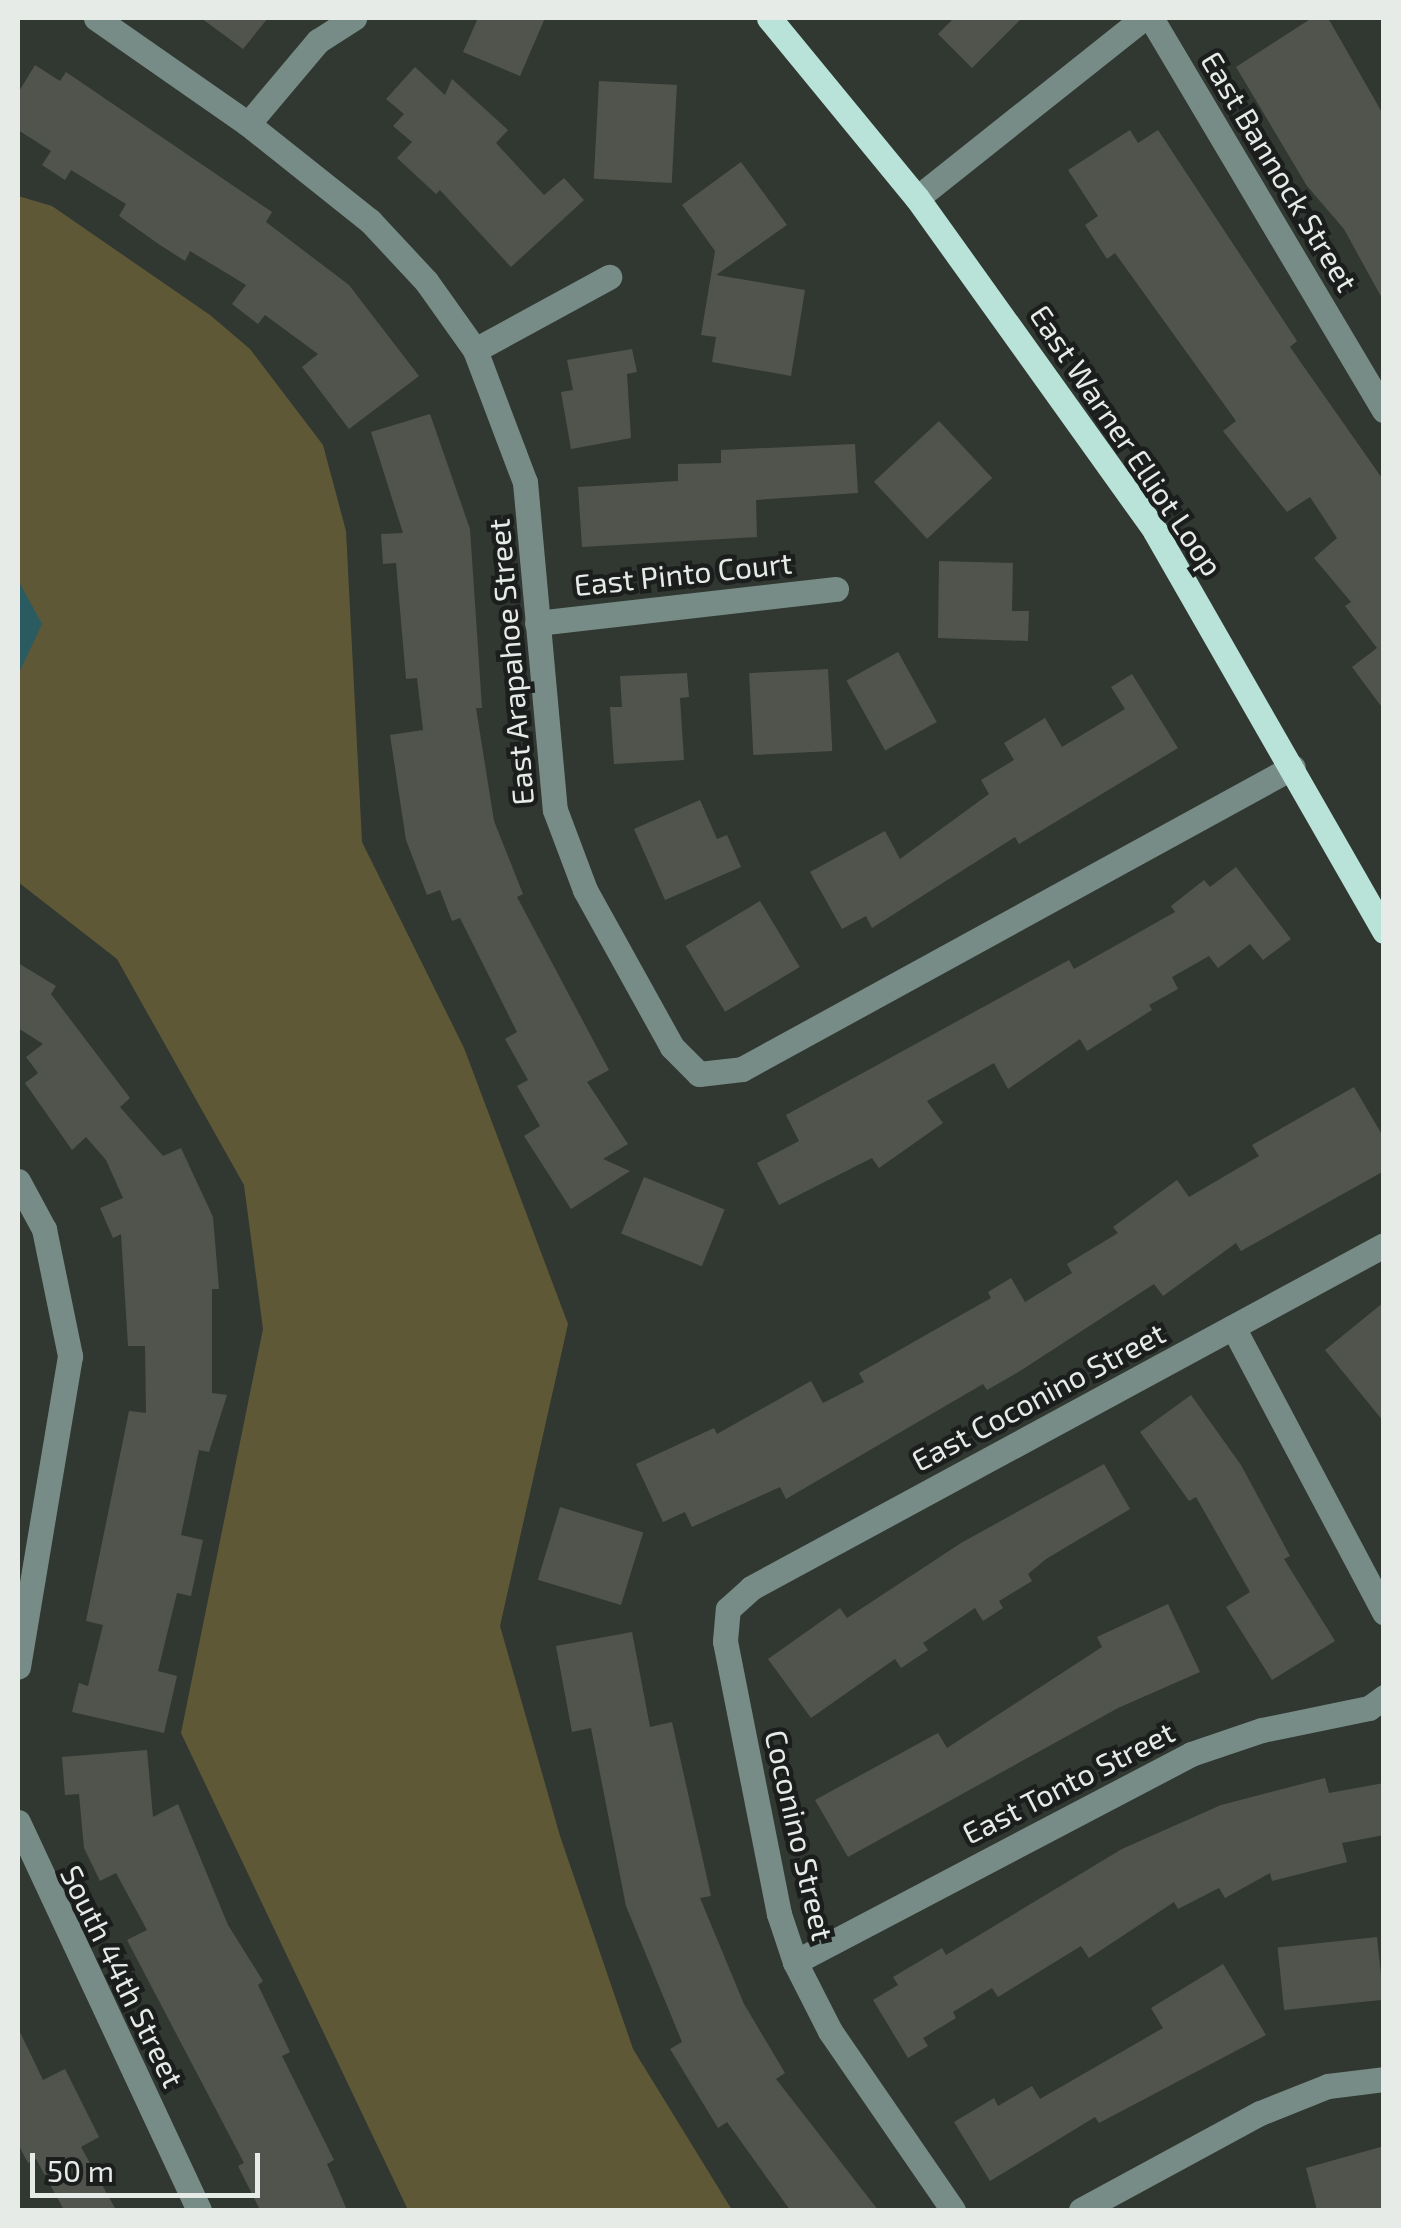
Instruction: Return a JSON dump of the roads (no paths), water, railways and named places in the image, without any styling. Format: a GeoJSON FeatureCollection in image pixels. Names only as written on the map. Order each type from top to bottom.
{"type":"FeatureCollection","features":[{"type":"Feature","properties":{"kind":"main road","name":"East Warner Elliot Loop"},"geometry":{"type":"LineString","coordinates":[[769,18],[917,198],[1156,531],[1294,767],[1384,931]]}},
{"type":"Feature","properties":{"kind":"street","name":"East Arapahoe Street"},"geometry":{"type":"LineString","coordinates":[[96,18],[248,124],[370,221],[426,281],[475,350],[524,482],[554,810],[585,890],[672,1047],[699,1074],[742,1069],[1294,767]]}},
{"type":"Feature","properties":{"kind":"street"},"geometry":{"type":"LineString","coordinates":[[248,124],[318,42],[354,18]]}},
{"type":"Feature","properties":{"kind":"street"},"geometry":{"type":"LineString","coordinates":[[917,198],[1147,18]]}},
{"type":"Feature","properties":{"kind":"street","name":"East Bannock Street"},"geometry":{"type":"LineString","coordinates":[[1147,18],[1384,410]]}},
{"type":"Feature","properties":{"kind":"street"},"geometry":{"type":"LineString","coordinates":[[475,350],[609,277]]}},
{"type":"Feature","properties":{"kind":"street","name":"East Pinto Court"},"geometry":{"type":"LineString","coordinates":[[538,623],[836,589]]}},
{"type":"Feature","properties":{"kind":"street"},"geometry":{"type":"LineString","coordinates":[[18,1181],[44,1228],[70,1356],[18,1667]]}},
{"type":"Feature","properties":{"kind":"street","name":"East Coconino Street"},"geometry":{"type":"LineString","coordinates":[[728,1610],[752,1588],[1384,1246]]}},
{"type":"Feature","properties":{"kind":"street"},"geometry":{"type":"LineString","coordinates":[[1233,1327],[1384,1612]]}},
{"type":"Feature","properties":{"kind":"street","name":"Coconino Street"},"geometry":{"type":"LineString","coordinates":[[728,1610],[725,1640],[779,1914],[794,1962],[830,2031],[954,2210]]}},
{"type":"Feature","properties":{"kind":"street","name":"East Tonto Street"},"geometry":{"type":"LineString","coordinates":[[794,1962],[1191,1754],[1262,1730],[1369,1708],[1384,1697]]}},
{"type":"Feature","properties":{"kind":"street","name":"South 44th Street"},"geometry":{"type":"LineString","coordinates":[[18,1822],[199,2210]]}},
{"type":"Feature","properties":{"kind":"street"},"geometry":{"type":"LineString","coordinates":[[1081,2210],[1260,2113],[1328,2086],[1384,2080]]}},
{"type":"Feature","properties":{"kind":"water"},"geometry":{"type":"Polygon","coordinates":[[[18,580],[42,624],[18,675],[18,580]]]}}]}
